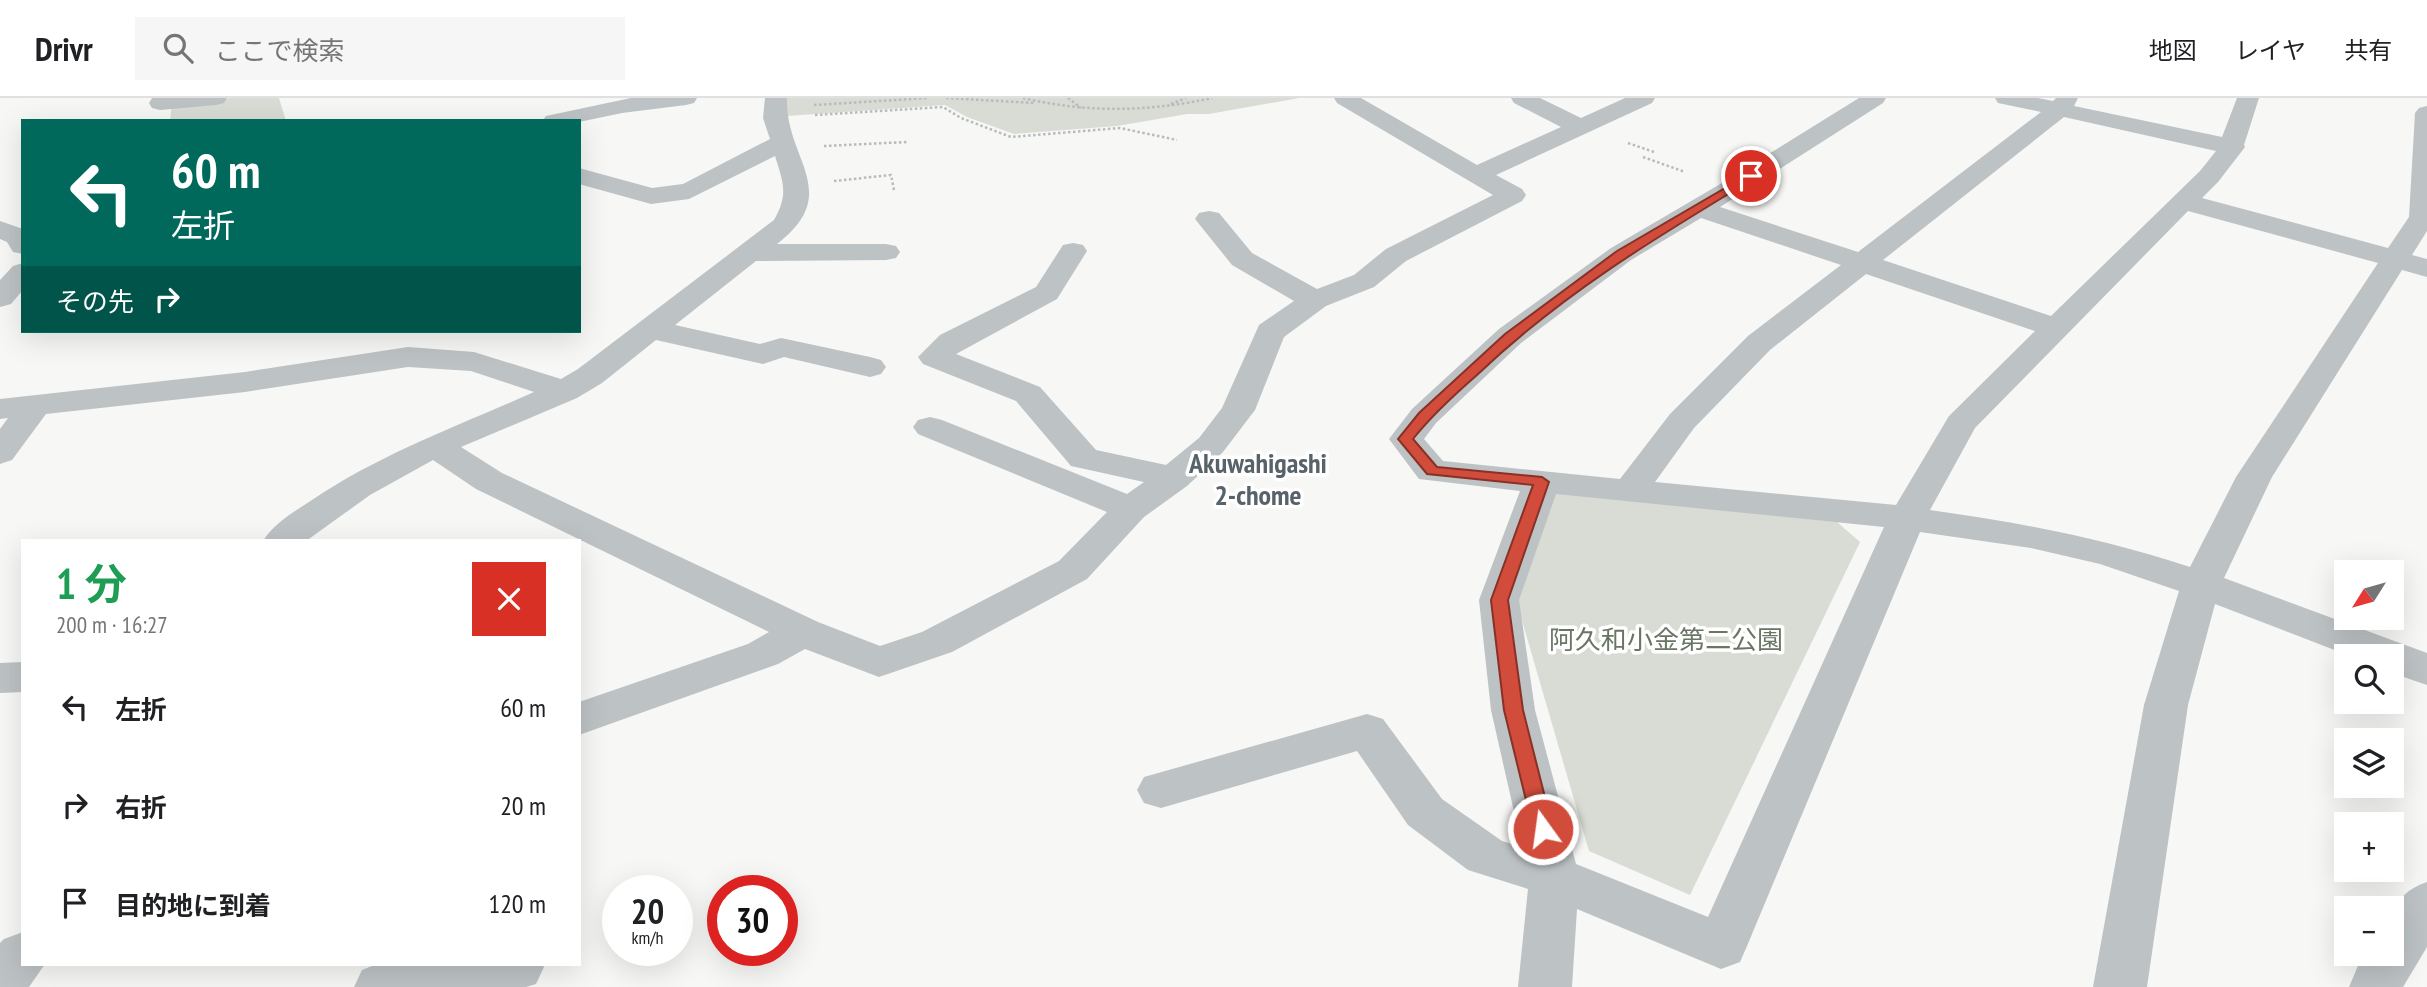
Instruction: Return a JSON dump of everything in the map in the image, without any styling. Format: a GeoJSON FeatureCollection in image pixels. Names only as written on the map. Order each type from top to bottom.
{"type":"FeatureCollection","features":[{"type":"Feature","properties":{"kind":"street"},"geometry":{"type":"LineString","coordinates":[[161,107],[216,98]]}},
{"type":"Feature","properties":{"kind":"street"},"geometry":{"type":"LineString","coordinates":[[563,119],[622,106],[686,98]]}},
{"type":"Feature","properties":{"kind":"street"},"geometry":{"type":"LineString","coordinates":[[435,446],[489,481],[803,632],[879,662],[937,642],[1073,570],[1131,509],[1174,478],[1211,445],[1238,410],[1270,332],[1315,300],[1364,281],[1396,255],[1513,195],[1345,98]]}},
{"type":"Feature","properties":{"kind":"street"},"geometry":{"type":"LineString","coordinates":[[1522,98],[1580,127]]}},
{"type":"Feature","properties":{"kind":"street"},"geometry":{"type":"LineString","coordinates":[[1476,174],[1644,98]]}},
{"type":"Feature","properties":{"kind":"street"},"geometry":{"type":"LineString","coordinates":[[1875,98],[1621,254],[1510,336],[1424,416],[1406,439],[1432,471],[1907,518],[2031,536],[2109,554],[2201,584],[2360,644]]}},
{"type":"Feature","properties":{"kind":"street"},"geometry":{"type":"LineString","coordinates":[[2006,98],[2063,104],[2233,146]]}},
{"type":"Feature","properties":{"kind":"street"},"geometry":{"type":"LineString","coordinates":[[1161,790],[1367,730],[1425,812],[1486,856],[1554,877],[1721,946],[1907,518],[1961,423],[2183,201],[2216,172],[2233,146],[2248,98]]}},
{"type":"Feature","properties":{"kind":"street"},"geometry":{"type":"LineString","coordinates":[[1632,489],[1682,421],[1759,343],[2063,104]]}},
{"type":"Feature","properties":{"kind":"street"},"geometry":{"type":"LineString","coordinates":[[2120,987],[2166,705],[2201,584],[2254,477],[2412,263],[2422,218],[2427,113]]}},
{"type":"Feature","properties":{"kind":"street"},"geometry":{"type":"LineString","coordinates":[[285,539],[362,483],[435,446],[565,391],[653,330],[785,225],[795,206],[797,185],[780,127],[689,191],[651,196],[581,177]]}},
{"type":"Feature","properties":{"kind":"street"},"geometry":{"type":"LineString","coordinates":[[2183,201],[2412,263]]}},
{"type":"Feature","properties":{"kind":"street"},"geometry":{"type":"LineString","coordinates":[[1698,208],[2056,328]]}},
{"type":"Feature","properties":{"kind":"street"},"geometry":{"type":"LineString","coordinates":[[1209,219],[1242,259],[1315,300]]}},
{"type":"Feature","properties":{"kind":"street"},"geometry":{"type":"LineString","coordinates":[[1073,251],[1047,293],[951,342],[934,358],[1028,394],[1084,458],[1174,478]]}},
{"type":"Feature","properties":{"kind":"street"},"geometry":{"type":"LineString","coordinates":[[747,254],[886,252]]}},
{"type":"Feature","properties":{"kind":"street"},"geometry":{"type":"LineString","coordinates":[[1,297],[21,274]]}},
{"type":"Feature","properties":{"kind":"street"},"geometry":{"type":"LineString","coordinates":[[653,330],[763,354],[781,347],[870,367]]}},
{"type":"Feature","properties":{"kind":"street"},"geometry":{"type":"LineString","coordinates":[[0,409],[245,382],[408,357],[474,362],[565,391]]}},
{"type":"Feature","properties":{"kind":"street"},"geometry":{"type":"LineString","coordinates":[[0,453],[35,405]]}},
{"type":"Feature","properties":{"kind":"street"},"geometry":{"type":"LineString","coordinates":[[930,427],[1131,509]]}},
{"type":"Feature","properties":{"kind":"street"},"geometry":{"type":"LineString","coordinates":[[1542,482],[1499,600],[1513,710],[1554,877],[1545,987]]}},
{"type":"Feature","properties":{"kind":"street"},"geometry":{"type":"LineString","coordinates":[[581,718],[763,654],[803,632]]}},
{"type":"Feature","properties":{"kind":"street"},"geometry":{"type":"LineString","coordinates":[[2404,661],[2427,670]]}},
{"type":"Feature","properties":{"kind":"street"},"geometry":{"type":"LineString","coordinates":[[0,678],[21,677]]}},
{"type":"Feature","properties":{"kind":"street"},"geometry":{"type":"LineString","coordinates":[[2376,987],[2380,974],[2427,903]]}},
{"type":"Feature","properties":{"kind":"street"},"geometry":{"type":"LineString","coordinates":[[381,987],[516,973]]}},
{"type":"Feature","properties":{"kind":"path"},"geometry":{"type":"LineString","coordinates":[[811,105],[928,98]]}},
{"type":"Feature","properties":{"kind":"path"},"geometry":{"type":"LineString","coordinates":[[946,98],[1121,111],[1212,98]]}},
{"type":"Feature","properties":{"kind":"path"},"geometry":{"type":"LineString","coordinates":[[1023,98],[1046,104]]}},
{"type":"Feature","properties":{"kind":"path"},"geometry":{"type":"LineString","coordinates":[[1068,98],[1083,109]]}},
{"type":"Feature","properties":{"kind":"path"},"geometry":{"type":"LineString","coordinates":[[1156,108],[1186,98]]}},
{"type":"Feature","properties":{"kind":"path"},"geometry":{"type":"LineString","coordinates":[[780,127],[853,111],[943,107],[961,118],[1011,137],[1120,128],[1177,140]]}},
{"type":"Feature","properties":{"kind":"path"},"geometry":{"type":"LineString","coordinates":[[780,127],[907,142]]}},
{"type":"Feature","properties":{"kind":"path"},"geometry":{"type":"LineString","coordinates":[[1643,157],[1654,152]]}},
{"type":"Feature","properties":{"kind":"path"},"geometry":{"type":"LineString","coordinates":[[797,185],[891,175],[894,190]]}},
{"type":"Feature","properties":{"kind":"green space"},"geometry":{"type":"Polygon","coordinates":[[[232,98],[279,98],[285,119],[170,119],[172,103],[232,98]]]}},
{"type":"Feature","properties":{"kind":"green space"},"geometry":{"type":"Polygon","coordinates":[[[784,98],[1299,98],[1209,114],[1187,114],[1117,126],[1014,134],[967,117],[945,105],[786,116],[784,98]]]}},
{"type":"Feature","properties":{"kind":"green space","name":"阿久和小金第二公園"},"geometry":{"type":"Polygon","coordinates":[[[1551,492],[1837,522],[1860,542],[1690,895],[1589,851],[1514,593],[1551,492]]]}},
{"type":"Feature","properties":{"kind":"district","name":"Akuwahigashi 2-chome"},"geometry":{"type":"Point","coordinates":[1258,478]}},
{"type":"Feature","properties":{"kind":"route"},"geometry":{"type":"LineString","coordinates":[[1543,829],[1513,710],[1499,600],[1542,482],[1432,471],[1406,439],[1424,416],[1510,336],[1621,254],[1751,176]]}}]}
